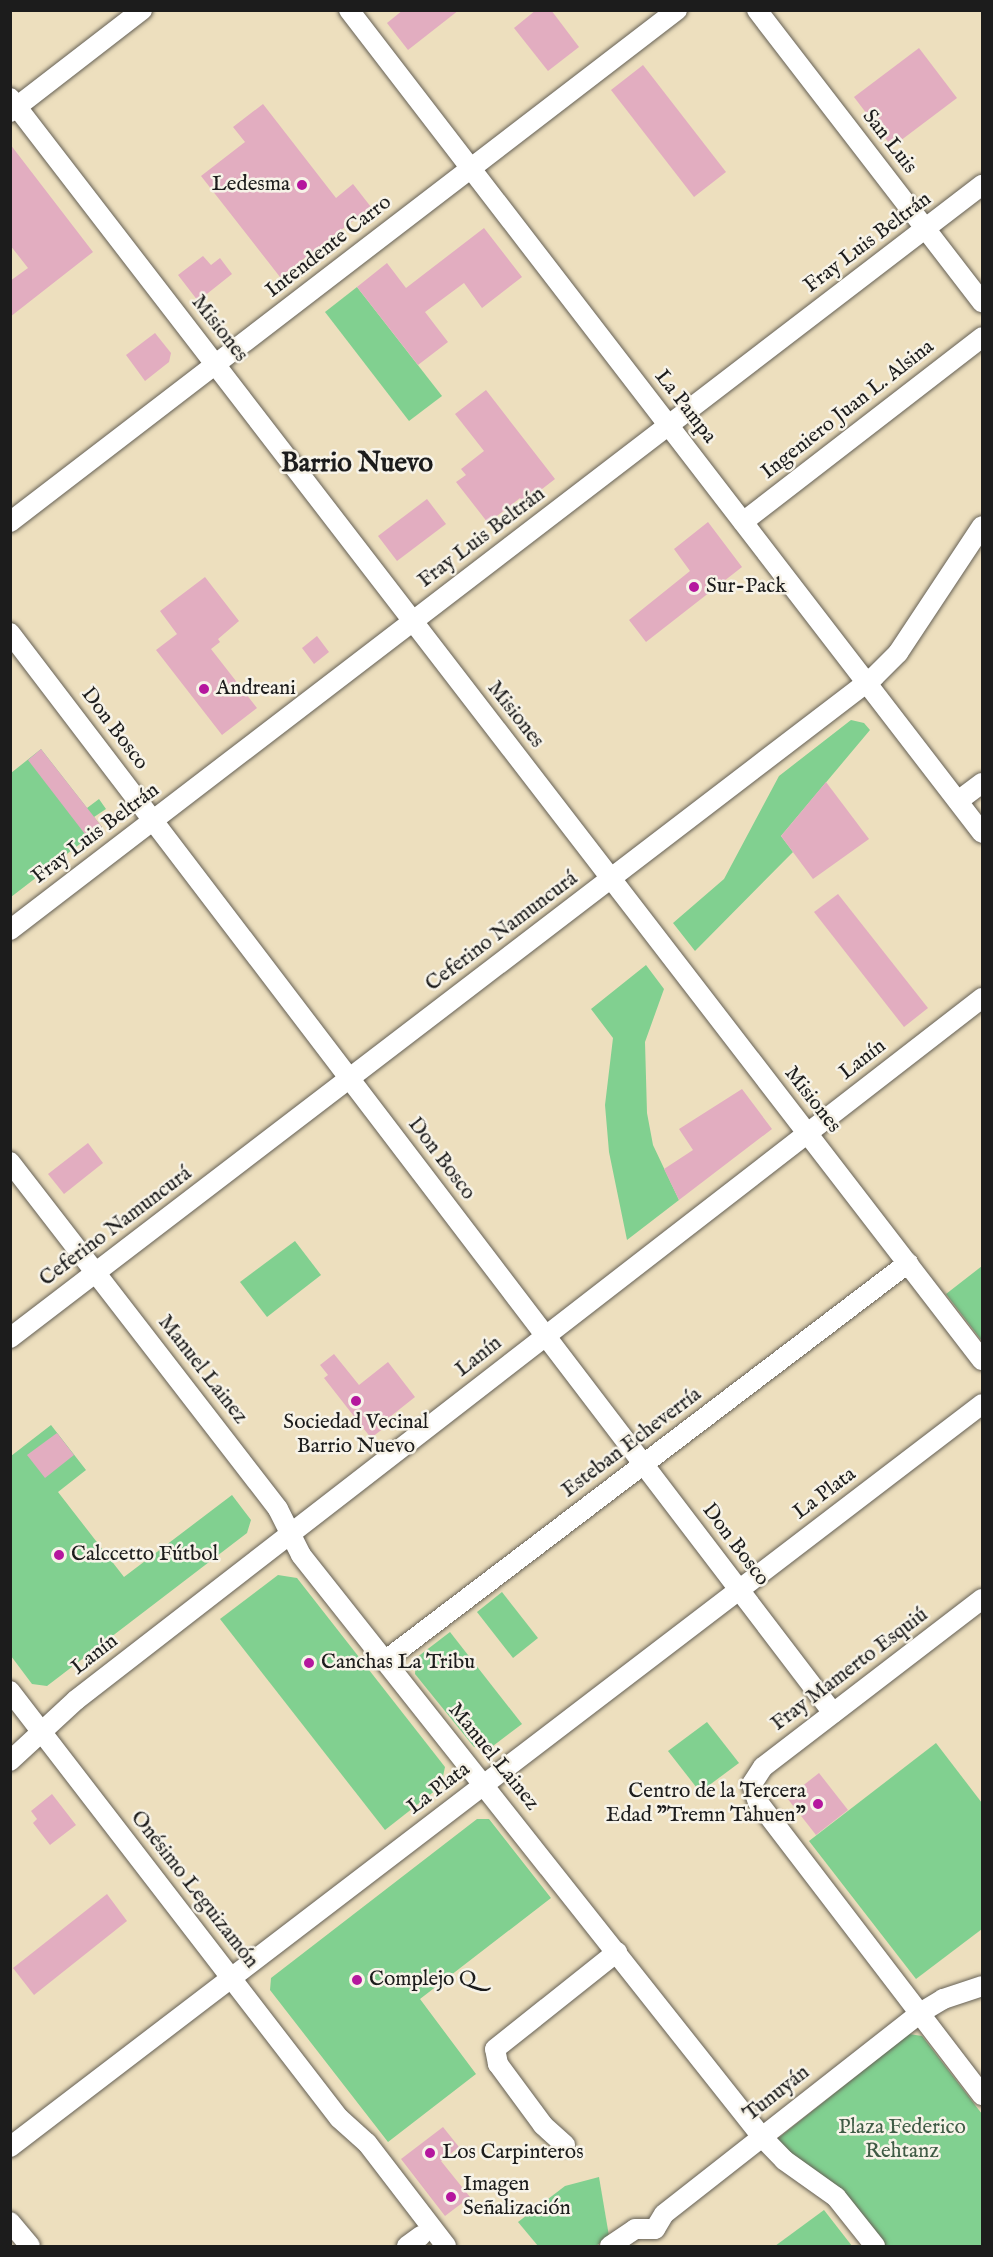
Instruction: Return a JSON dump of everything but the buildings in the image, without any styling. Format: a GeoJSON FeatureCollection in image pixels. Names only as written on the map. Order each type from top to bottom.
{"type":"FeatureCollection","features":[{"type":"Feature","properties":{"kind":"street"},"geometry":{"type":"LineString","coordinates":[[13,105],[142,10]]}},
{"type":"Feature","properties":{"kind":"street","name":"La Pampa"},"geometry":{"type":"LineString","coordinates":[[349,10],[982,832]]}},
{"type":"Feature","properties":{"kind":"street","name":"Intendente Carro"},"geometry":{"type":"LineString","coordinates":[[10,522],[677,10]]}},
{"type":"Feature","properties":{"kind":"street","name":"San Luis"},"geometry":{"type":"LineString","coordinates":[[757,10],[982,302]]}},
{"type":"Feature","properties":{"kind":"street","name":"Misiones"},"geometry":{"type":"LineString","coordinates":[[13,105],[216,364],[982,1360]]}},
{"type":"Feature","properties":{"kind":"street","name":"Fray Luis Beltrán"},"geometry":{"type":"LineString","coordinates":[[10,930],[982,185]]}},
{"type":"Feature","properties":{"kind":"street","name":"Ingeniero Juan L. Alsina"},"geometry":{"type":"LineString","coordinates":[[743,522],[982,337]]}},
{"type":"Feature","properties":{"kind":"street","name":"Ceferino Namuncurá"},"geometry":{"type":"LineString","coordinates":[[10,1338],[867,683],[898,653],[982,526]]}},
{"type":"Feature","properties":{"kind":"street","name":"Don Bosco"},"geometry":{"type":"LineString","coordinates":[[10,633],[833,1713]]}},
{"type":"Feature","properties":{"kind":"street"},"geometry":{"type":"LineString","coordinates":[[958,801],[982,783]]}},
{"type":"Feature","properties":{"kind":"street","name":"Lanín"},"geometry":{"type":"LineString","coordinates":[[10,1761],[43,1733],[76,1700],[982,998]]}},
{"type":"Feature","properties":{"kind":"street","name":"Manuel Lainez"},"geometry":{"type":"LineString","coordinates":[[10,1162],[278,1509],[301,1555],[485,1784],[762,2137],[784,2160],[836,2197],[875,2247]]}},
{"type":"Feature","properties":{"kind":"street","name":"Esteban Echeverría"},"geometry":{"type":"LineString","coordinates":[[386,1660],[908,1263]]}},
{"type":"Feature","properties":{"kind":"street","name":"La Plata"},"geometry":{"type":"LineString","coordinates":[[10,2146],[982,1404]]}},
{"type":"Feature","properties":{"kind":"street","name":"Fray Mamerto Esquiú"},"geometry":{"type":"LineString","coordinates":[[920,2013],[758,1802],[752,1784],[763,1767],[833,1713],[979,1608]]}},
{"type":"Feature","properties":{"kind":"street","name":"Onésimo Leguizamón"},"geometry":{"type":"LineString","coordinates":[[10,1691],[339,2118],[367,2143],[446,2247]]}},
{"type":"Feature","properties":{"kind":"street"},"geometry":{"type":"LineString","coordinates":[[565,2145],[543,2125],[494,2054],[501,2043],[617,1952]]}},
{"type":"Feature","properties":{"kind":"street","name":"Tunuyán"},"geometry":{"type":"LineString","coordinates":[[610,2247],[635,2229],[658,2238],[664,2214],[920,2013],[943,1999],[982,1986]]}},
{"type":"Feature","properties":{"kind":"street"},"geometry":{"type":"LineString","coordinates":[[920,2013],[982,2095]]}},
{"type":"Feature","properties":{"kind":"street","name":"Onésimo Leguizamón"},"geometry":{"type":"LineString","coordinates":[[339,2118],[356,2152],[419,2243]]}},
{"type":"Feature","properties":{"kind":"street"},"geometry":{"type":"LineString","coordinates":[[10,2222],[30,2247]]}},
{"type":"Feature","properties":{"kind":"green space"},"geometry":{"type":"Polygon","coordinates":[[[357,287],[442,396],[409,421],[325,312],[357,287]]]}},
{"type":"Feature","properties":{"kind":"green space"},"geometry":{"type":"Polygon","coordinates":[[[851,720],[864,723],[870,730],[781,836],[793,852],[695,951],[673,923],[724,879],[779,776],[851,720]]]}},
{"type":"Feature","properties":{"kind":"green space"},"geometry":{"type":"Polygon","coordinates":[[[41,749],[87,808],[99,799],[106,809],[94,817],[102,827],[11,897],[11,773],[41,749]]]}},
{"type":"Feature","properties":{"kind":"green space"},"geometry":{"type":"Polygon","coordinates":[[[646,965],[664,989],[645,1042],[647,1113],[653,1145],[679,1200],[627,1240],[609,1152],[605,1105],[613,1038],[591,1009],[646,965]]]}},
{"type":"Feature","properties":{"kind":"green space"},"geometry":{"type":"Polygon","coordinates":[[[295,1241],[321,1275],[267,1317],[240,1282],[295,1241]]]}},
{"type":"Feature","properties":{"kind":"green space"},"geometry":{"type":"Polygon","coordinates":[[[982,1266],[982,1341],[946,1294],[982,1266]]]}},
{"type":"Feature","properties":{"kind":"green space","name":"Calccetto Fútbol"},"geometry":{"type":"Polygon","coordinates":[[[51,1425],[86,1470],[58,1492],[124,1577],[232,1495],[251,1520],[247,1533],[47,1686],[32,1684],[11,1656],[11,1456],[51,1425]]]}},
{"type":"Feature","properties":{"kind":"green space","name":"Canchas La Tribu"},"geometry":{"type":"Polygon","coordinates":[[[278,1575],[297,1578],[445,1767],[441,1786],[385,1830],[220,1619],[278,1575]]]}},
{"type":"Feature","properties":{"kind":"green space"},"geometry":{"type":"Polygon","coordinates":[[[502,1592],[538,1638],[513,1658],[477,1612],[502,1592]]]}},
{"type":"Feature","properties":{"kind":"green space"},"geometry":{"type":"Polygon","coordinates":[[[450,1632],[522,1724],[489,1749],[474,1747],[415,1674],[416,1658],[450,1632]]]}},
{"type":"Feature","properties":{"kind":"green space"},"geometry":{"type":"Polygon","coordinates":[[[707,1722],[739,1763],[700,1792],[668,1751],[707,1722]]]}},
{"type":"Feature","properties":{"kind":"green space"},"geometry":{"type":"Polygon","coordinates":[[[936,1743],[982,1803],[982,1929],[916,1979],[809,1841],[936,1743]]]}},
{"type":"Feature","properties":{"kind":"green space","name":"Complejo Q"},"geometry":{"type":"Polygon","coordinates":[[[477,1819],[489,1819],[551,1898],[420,1999],[476,2074],[388,2142],[270,1990],[271,1978],[477,1819]]]}},
{"type":"Feature","properties":{"kind":"green space","name":"Plaza Federico Rehtanz"},"geometry":{"type":"Polygon","coordinates":[[[909,2034],[922,2036],[982,2114],[982,2246],[885,2246],[861,2216],[776,2140],[909,2034]]]}},
{"type":"Feature","properties":{"kind":"green space"},"geometry":{"type":"Polygon","coordinates":[[[599,2177],[609,2236],[596,2246],[538,2246],[518,2222],[565,2186],[599,2177]]]}},
{"type":"Feature","properties":{"kind":"green space"},"geometry":{"type":"Polygon","coordinates":[[[824,2210],[852,2246],[775,2246],[824,2210]]]}},
{"type":"Feature","properties":{"kind":"place","name":"Ledesma"},"geometry":{"type":"Point","coordinates":[302,185]}},
{"type":"Feature","properties":{"kind":"place","name":"Sur-Pack"},"geometry":{"type":"Point","coordinates":[694,587]}},
{"type":"Feature","properties":{"kind":"place","name":"Andreani"},"geometry":{"type":"Point","coordinates":[204,689]}},
{"type":"Feature","properties":{"kind":"place","name":"Sociedad Vecinal Barrio Nuevo"},"geometry":{"type":"Point","coordinates":[356,1401]}},
{"type":"Feature","properties":{"kind":"place","name":"Calccetto Fútbol"},"geometry":{"type":"Point","coordinates":[59,1555]}},
{"type":"Feature","properties":{"kind":"place","name":"Canchas La Tribu"},"geometry":{"type":"Point","coordinates":[309,1663]}},
{"type":"Feature","properties":{"kind":"place","name":"Centro de la Tercera Edad \"Tremn Tahuen\""},"geometry":{"type":"Point","coordinates":[818,1804]}},
{"type":"Feature","properties":{"kind":"place","name":"Complejo Q"},"geometry":{"type":"Point","coordinates":[357,1980]}},
{"type":"Feature","properties":{"kind":"place","name":"Los Carpinteros"},"geometry":{"type":"Point","coordinates":[430,2153]}},
{"type":"Feature","properties":{"kind":"place","name":"Imagen Señalización"},"geometry":{"type":"Point","coordinates":[451,2197]}},
{"type":"Feature","properties":{"kind":"district","name":"Barrio Nuevo"},"geometry":{"type":"Point","coordinates":[357,465]}}]}
